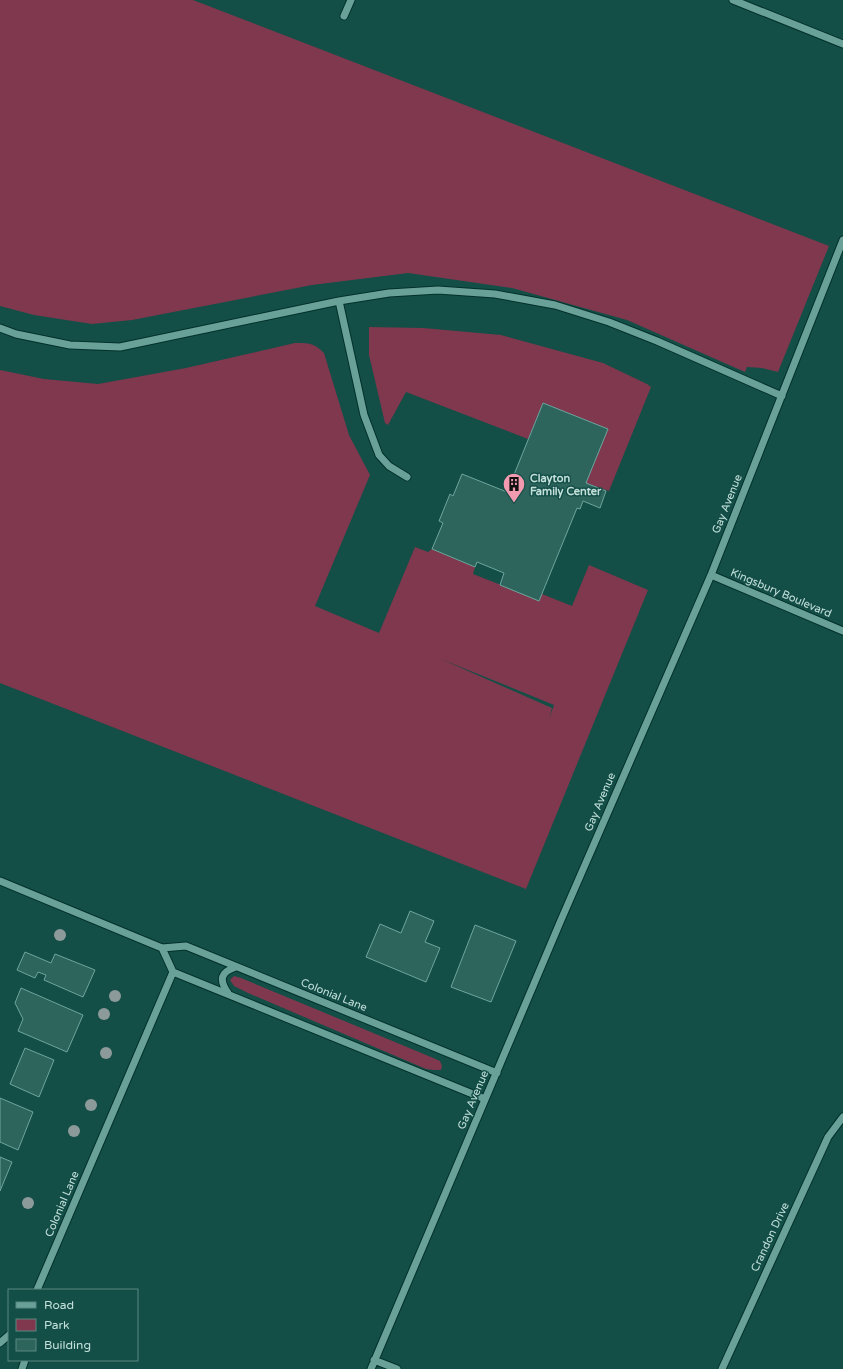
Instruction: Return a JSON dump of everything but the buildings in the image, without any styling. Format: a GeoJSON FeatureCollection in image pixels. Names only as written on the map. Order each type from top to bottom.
{"type":"FeatureCollection","features":[{"type":"Feature","properties":{"kind":"street"},"geometry":{"type":"LineString","coordinates":[[344,16],[351,0]]}},
{"type":"Feature","properties":{"kind":"street"},"geometry":{"type":"LineString","coordinates":[[733,0],[843,44]]}},
{"type":"Feature","properties":{"kind":"street","name":"Gay Avenue"},"geometry":{"type":"LineString","coordinates":[[371,1369],[561,920],[711,575],[841,249],[843,240]]}},
{"type":"Feature","properties":{"kind":"street"},"geometry":{"type":"LineString","coordinates":[[0,328],[16,334],[70,345],[120,347],[339,301],[389,293],[438,290],[495,294],[555,305],[608,322],[782,396]]}},
{"type":"Feature","properties":{"kind":"street"},"geometry":{"type":"LineString","coordinates":[[339,301],[364,415],[379,455],[389,466],[407,477]]}},
{"type":"Feature","properties":{"kind":"street","name":"Kingsbury Boulevard"},"geometry":{"type":"LineString","coordinates":[[711,575],[843,630]]}},
{"type":"Feature","properties":{"kind":"street","name":"Colonial Lane"},"geometry":{"type":"LineString","coordinates":[[0,881],[162,948],[186,946],[496,1073]]}},
{"type":"Feature","properties":{"kind":"street"},"geometry":{"type":"LineString","coordinates":[[162,948],[173,972],[485,1099]]}},
{"type":"Feature","properties":{"kind":"street"},"geometry":{"type":"LineString","coordinates":[[228,994],[222,980],[224,974],[229,969],[236,967]]}},
{"type":"Feature","properties":{"kind":"street","name":"Colonial Lane"},"geometry":{"type":"LineString","coordinates":[[37,1289],[173,972]]}},
{"type":"Feature","properties":{"kind":"street","name":"Crandon Drive"},"geometry":{"type":"LineString","coordinates":[[722,1369],[828,1137],[843,1117]]}},
{"type":"Feature","properties":{"kind":"street"},"geometry":{"type":"LineString","coordinates":[[0,1343],[8,1336]]}},
{"type":"Feature","properties":{"kind":"street"},"geometry":{"type":"LineString","coordinates":[[374,1360],[397,1369]]}},
{"type":"Feature","properties":{"kind":"green space"},"geometry":{"type":"Polygon","coordinates":[[[0,0],[193,0],[829,246],[778,372],[762,368],[747,367],[745,372],[627,320],[512,288],[408,273],[312,285],[132,320],[92,324],[34,315],[0,306],[0,0]]]}},
{"type":"Feature","properties":{"kind":"green space"},"geometry":{"type":"Polygon","coordinates":[[[369,327],[423,328],[501,335],[603,363],[647,384],[651,387],[609,491],[586,483],[608,429],[543,403],[528,439],[406,392],[388,425],[385,423],[369,355],[369,327]]]}},
{"type":"Feature","properties":{"kind":"green space"},"geometry":{"type":"Polygon","coordinates":[[[295,343],[311,344],[324,353],[349,435],[370,475],[315,606],[379,633],[415,547],[428,552],[432,549],[475,567],[473,574],[539,600],[542,594],[572,606],[589,565],[648,590],[526,889],[0,683],[0,370],[44,379],[98,384],[186,368],[295,343]],[[441,659],[552,708],[549,719],[554,705],[441,659]]]}},
{"type":"Feature","properties":{"kind":"green space"},"geometry":{"type":"Polygon","coordinates":[[[234,976],[440,1061],[442,1066],[441,1070],[426,1069],[248,993],[234,986],[230,980],[234,976]]]}},
{"type":"Feature","properties":{"kind":"place","name":"Clayton Family Center"},"geometry":{"type":"Point","coordinates":[514,504]}}]}
